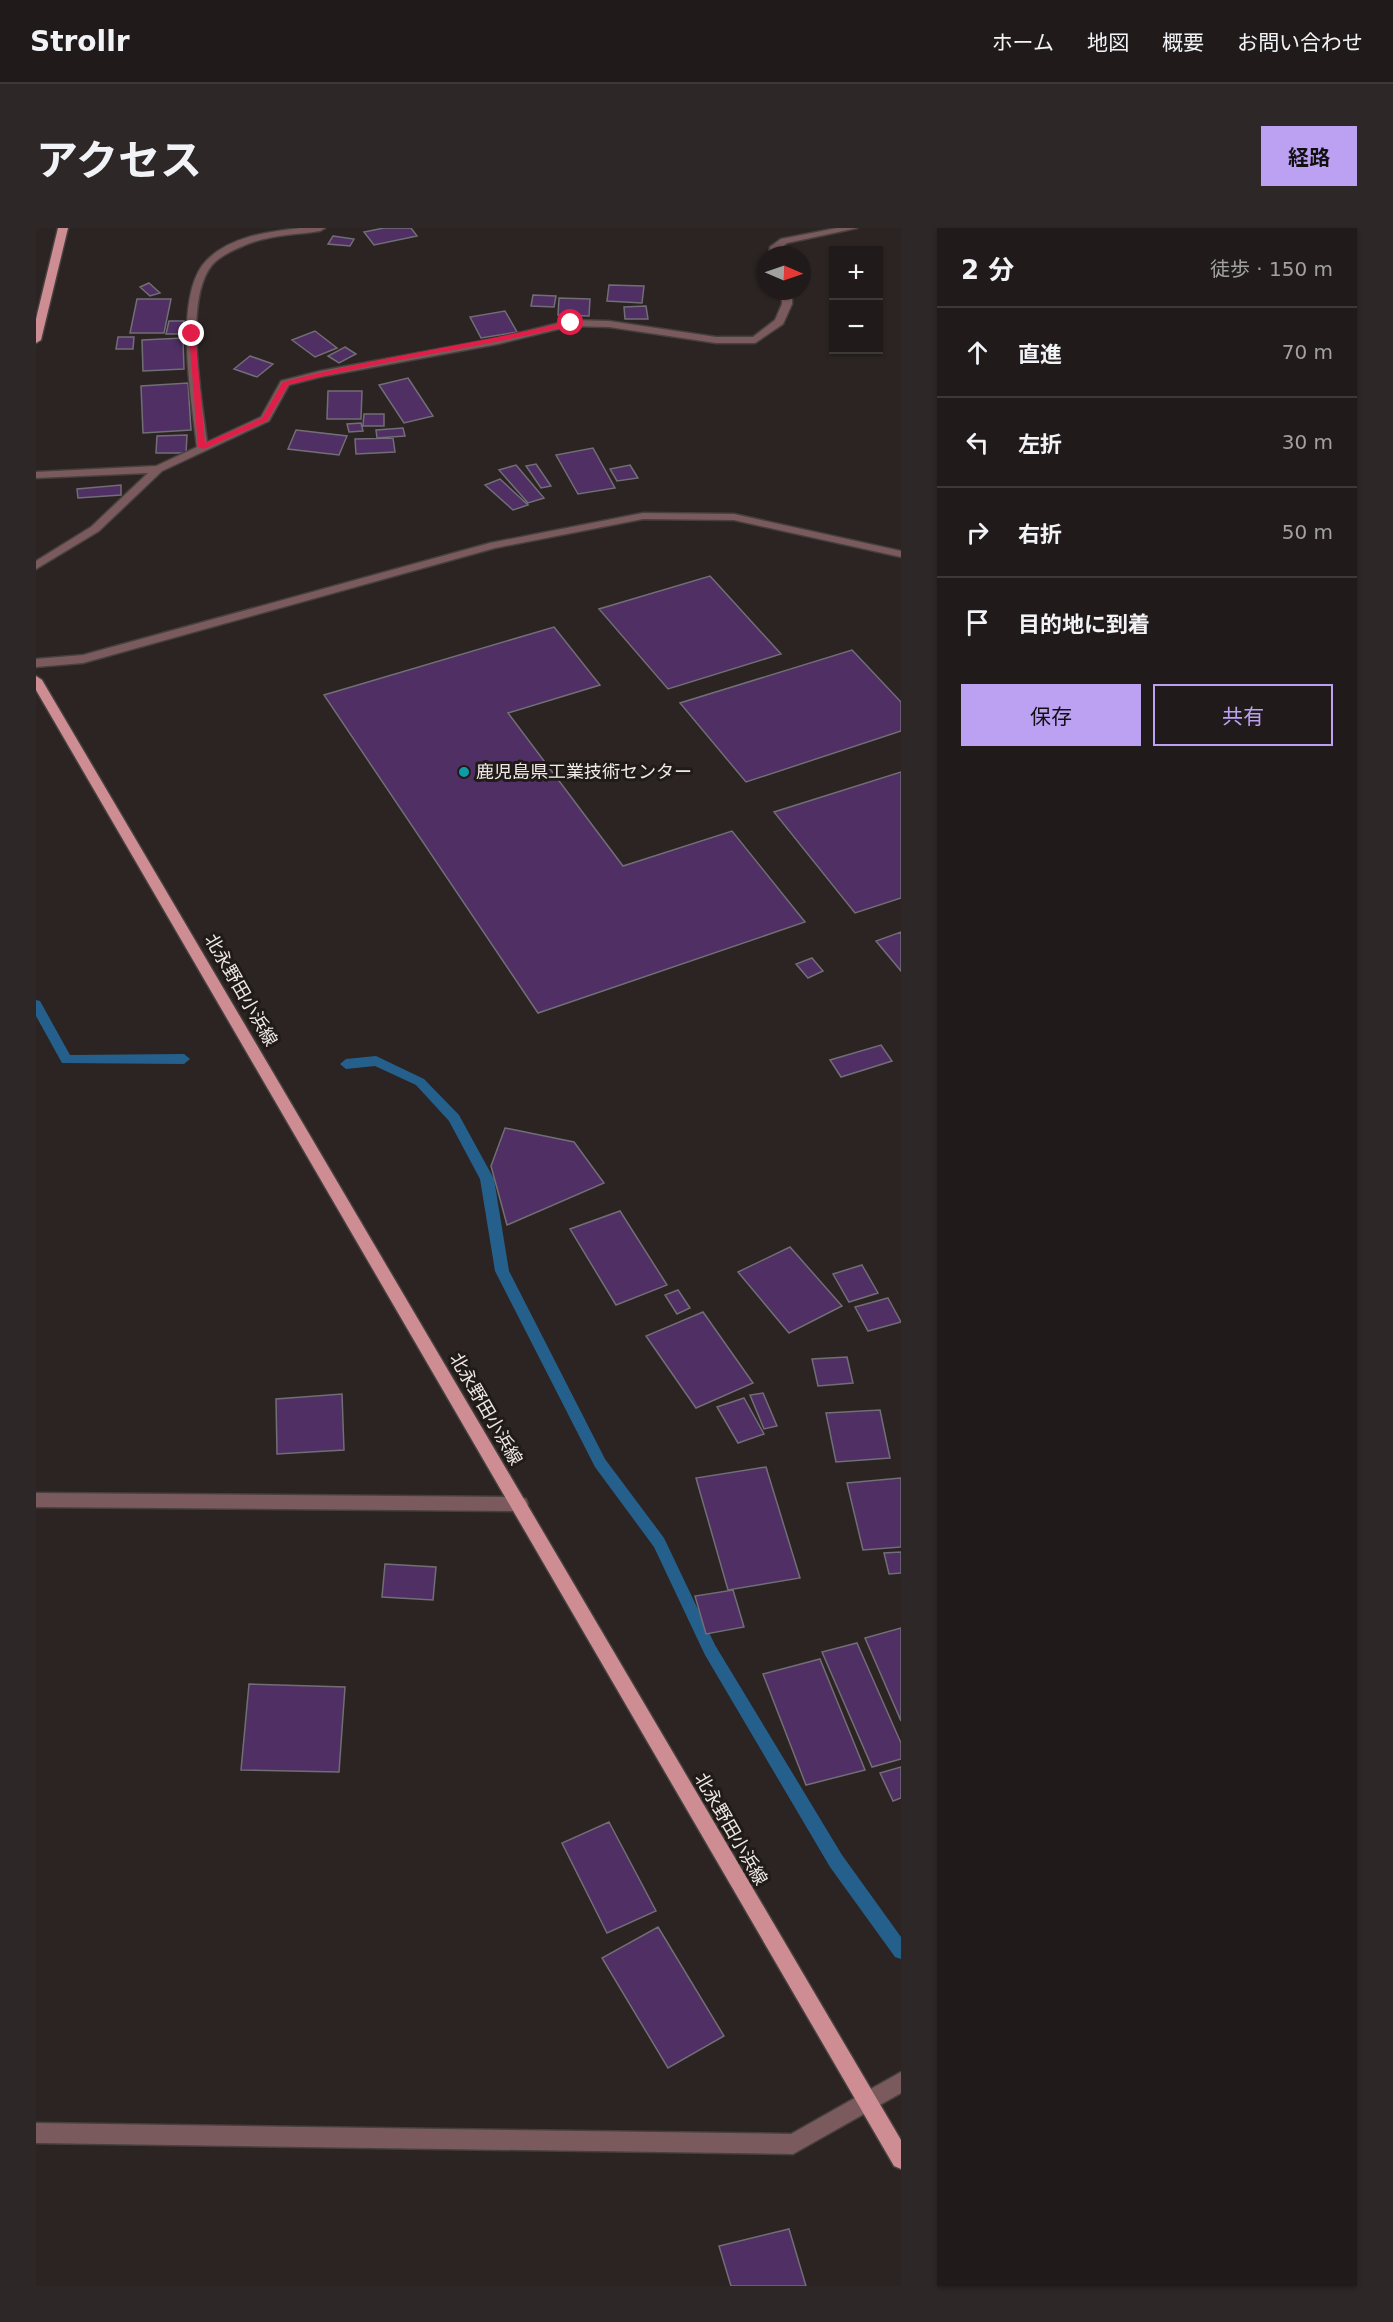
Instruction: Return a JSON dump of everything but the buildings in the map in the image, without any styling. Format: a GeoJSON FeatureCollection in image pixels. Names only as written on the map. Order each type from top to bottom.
{"type":"FeatureCollection","features":[{"type":"Feature","properties":{"kind":"main road"},"geometry":{"type":"LineString","coordinates":[[36,340],[63,228]]}},
{"type":"Feature","properties":{"kind":"main road","name":"北永野田小浜線"},"geometry":{"type":"LineString","coordinates":[[36,680],[901,2159]]}},
{"type":"Feature","properties":{"kind":"street"},"geometry":{"type":"LineString","coordinates":[[201,447],[192,334],[196,290],[207,265],[228,249],[250,239],[269,234],[320,228]]}},
{"type":"Feature","properties":{"kind":"street"},"geometry":{"type":"LineString","coordinates":[[777,246],[784,241],[852,228]]}},
{"type":"Feature","properties":{"kind":"street"},"geometry":{"type":"LineString","coordinates":[[36,566],[95,529],[158,469],[265,419],[285,383],[498,341],[571,323],[609,324],[716,340],[755,340],[779,322],[787,300]]}},
{"type":"Feature","properties":{"kind":"street"},"geometry":{"type":"LineString","coordinates":[[36,475],[158,469]]}},
{"type":"Feature","properties":{"kind":"street"},"geometry":{"type":"LineString","coordinates":[[36,663],[83,659],[494,545],[643,516],[734,517],[901,554]]}},
{"type":"Feature","properties":{"kind":"street"},"geometry":{"type":"LineString","coordinates":[[36,1500],[520,1504]]}},
{"type":"Feature","properties":{"kind":"street"},"geometry":{"type":"LineString","coordinates":[[36,2133],[793,2144],[901,2082]]}},
{"type":"Feature","properties":{"kind":"waterway"},"geometry":{"type":"LineString","coordinates":[[36,1004],[66,1060],[184,1059]]}},
{"type":"Feature","properties":{"kind":"waterway"},"geometry":{"type":"LineString","coordinates":[[346,1064],[376,1061],[420,1082],[454,1118],[487,1179],[502,1271],[600,1463],[659,1543],[710,1650],[836,1861],[901,1951]]}},
{"type":"Feature","properties":{"kind":"place","name":"鹿児島県工業技術センター"},"geometry":{"type":"Point","coordinates":[464,772]}},
{"type":"Feature","properties":{"kind":"route"},"geometry":{"type":"LineString","coordinates":[[192,334],[201,447],[265,419],[285,383],[320,374],[498,341],[571,323]]}}]}
